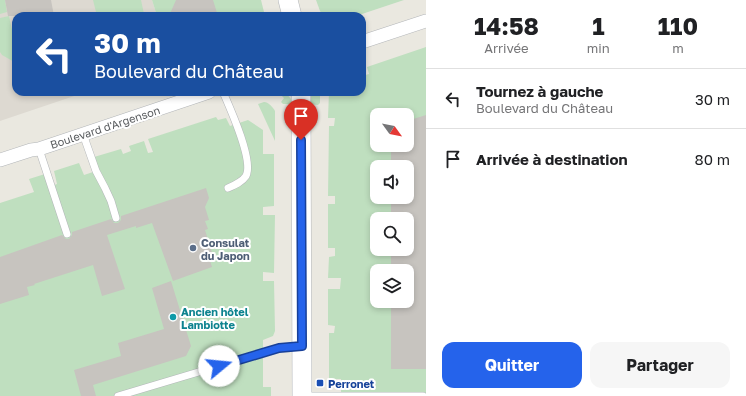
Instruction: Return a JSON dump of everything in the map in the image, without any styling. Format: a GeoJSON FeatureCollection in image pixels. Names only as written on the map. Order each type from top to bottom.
{"type":"FeatureCollection","features":[{"type":"Feature","properties":{"kind":"street"},"geometry":{"type":"LineString","coordinates":[[288,0],[291,12]]}},
{"type":"Feature","properties":{"kind":"street"},"geometry":{"type":"LineString","coordinates":[[366,41],[426,21]]}},
{"type":"Feature","properties":{"kind":"street","name":"Boulevard d'Argenson"},"geometry":{"type":"LineString","coordinates":[[0,160],[197,96]]}},
{"type":"Feature","properties":{"kind":"street"},"geometry":{"type":"LineString","coordinates":[[301,96],[302,396]]}},
{"type":"Feature","properties":{"kind":"lane"},"geometry":{"type":"LineString","coordinates":[[225,96],[236,124],[248,162],[248,171],[246,176],[241,181],[228,188]]}},
{"type":"Feature","properties":{"kind":"lane"},"geometry":{"type":"LineString","coordinates":[[83,134],[96,171],[111,201],[116,218]]}},
{"type":"Feature","properties":{"kind":"lane"},"geometry":{"type":"LineString","coordinates":[[39,148],[67,234]]}},
{"type":"Feature","properties":{"kind":"lane"},"geometry":{"type":"LineString","coordinates":[[118,396],[279,348],[302,346]]}},
{"type":"Feature","properties":{"kind":"lane"},"geometry":{"type":"LineString","coordinates":[[302,396],[423,396]]}},
{"type":"Feature","properties":{"kind":"shaded area"},"geometry":{"type":"Polygon","coordinates":[[[0,0],[152,0],[156,12],[12,12],[12,96],[74,96],[0,121],[0,0]]]}},
{"type":"Feature","properties":{"kind":"green space"},"geometry":{"type":"Polygon","coordinates":[[[0,0],[5,0],[7,12],[0,14],[0,0]]]}},
{"type":"Feature","properties":{"kind":"green space"},"geometry":{"type":"Polygon","coordinates":[[[93,0],[141,0],[144,12],[96,12],[93,0]]]}},
{"type":"Feature","properties":{"kind":"green space"},"geometry":{"type":"Polygon","coordinates":[[[152,0],[261,0],[264,12],[156,12],[152,0]]]}},
{"type":"Feature","properties":{"kind":"green space"},"geometry":{"type":"Polygon","coordinates":[[[316,0],[404,0],[366,13],[320,11],[316,0]]]}},
{"type":"Feature","properties":{"kind":"green space"},"geometry":{"type":"Polygon","coordinates":[[[9,16],[12,30],[12,61],[2,55],[0,52],[0,18],[9,16]]]}},
{"type":"Feature","properties":{"kind":"green space"},"geometry":{"type":"Polygon","coordinates":[[[426,47],[426,396],[341,396],[341,379],[329,379],[329,333],[334,333],[335,326],[328,325],[328,289],[340,289],[341,278],[328,278],[329,257],[335,256],[335,248],[328,248],[328,204],[335,204],[335,196],[328,196],[329,126],[334,126],[335,118],[328,118],[329,96],[366,96],[366,75],[369,74],[367,67],[426,47]]]}},
{"type":"Feature","properties":{"kind":"green space"},"geometry":{"type":"Polygon","coordinates":[[[282,96],[288,96],[292,104],[283,104],[281,102],[284,98],[282,96]]]}},
{"type":"Feature","properties":{"kind":"green space"},"geometry":{"type":"Polygon","coordinates":[[[310,96],[320,96],[320,103],[318,105],[309,104],[310,96]]]}},
{"type":"Feature","properties":{"kind":"green space"},"geometry":{"type":"Polygon","coordinates":[[[264,102],[270,105],[275,111],[275,141],[258,104],[264,102]]]}},
{"type":"Feature","properties":{"kind":"green space"},"geometry":{"type":"Polygon","coordinates":[[[216,117],[218,120],[226,118],[230,126],[248,120],[263,130],[263,154],[274,154],[274,206],[263,207],[263,215],[275,215],[274,273],[263,272],[263,281],[274,281],[275,331],[273,336],[263,340],[263,387],[271,387],[271,396],[0,396],[0,203],[34,192],[29,179],[45,174],[49,187],[57,184],[54,171],[79,163],[84,175],[96,171],[94,157],[121,149],[123,154],[131,151],[129,146],[144,141],[148,153],[153,152],[148,139],[216,117]]]}},
{"type":"Feature","properties":{"kind":"building"},"geometry":{"type":"Polygon","coordinates":[[[5,0],[51,0],[53,12],[12,12],[12,16],[8,16],[5,0]]]}},
{"type":"Feature","properties":{"kind":"building"},"geometry":{"type":"Polygon","coordinates":[[[176,0],[213,0],[217,12],[171,12],[176,0]]]}},
{"type":"Feature","properties":{"kind":"building"},"geometry":{"type":"Polygon","coordinates":[[[426,115],[426,369],[391,369],[391,308],[414,308],[414,264],[391,264],[391,256],[414,256],[414,212],[391,212],[391,204],[414,204],[414,160],[391,160],[391,152],[414,152],[414,119],[426,115]]]}},
{"type":"Feature","properties":{"kind":"building"},"geometry":{"type":"Polygon","coordinates":[[[206,188],[209,198],[205,207],[209,220],[205,221],[208,229],[205,230],[213,256],[209,257],[212,267],[173,281],[152,223],[136,228],[136,226],[107,235],[125,289],[102,296],[93,265],[34,284],[35,285],[27,287],[29,295],[0,304],[0,257],[62,235],[66,239],[69,239],[72,232],[111,219],[114,223],[118,223],[121,220],[121,216],[206,188]]]}},
{"type":"Feature","properties":{"kind":"building"},"geometry":{"type":"Polygon","coordinates":[[[171,281],[191,346],[186,356],[93,385],[96,396],[81,396],[74,370],[121,356],[118,343],[164,329],[152,288],[171,281]]]}},
{"type":"Feature","properties":{"kind":"place","name":"Consulat du Japon"},"geometry":{"type":"Point","coordinates":[193,248]}},
{"type":"Feature","properties":{"kind":"place","name":"Ancien hôtel Lambiotte"},"geometry":{"type":"Point","coordinates":[173,317]}},
{"type":"Feature","properties":{"kind":"place","name":"Perronet"},"geometry":{"type":"Point","coordinates":[320,383]}},
{"type":"Feature","properties":{"kind":"route"},"geometry":{"type":"LineString","coordinates":[[219,366],[279,348],[302,346],[301,140]]}}]}
